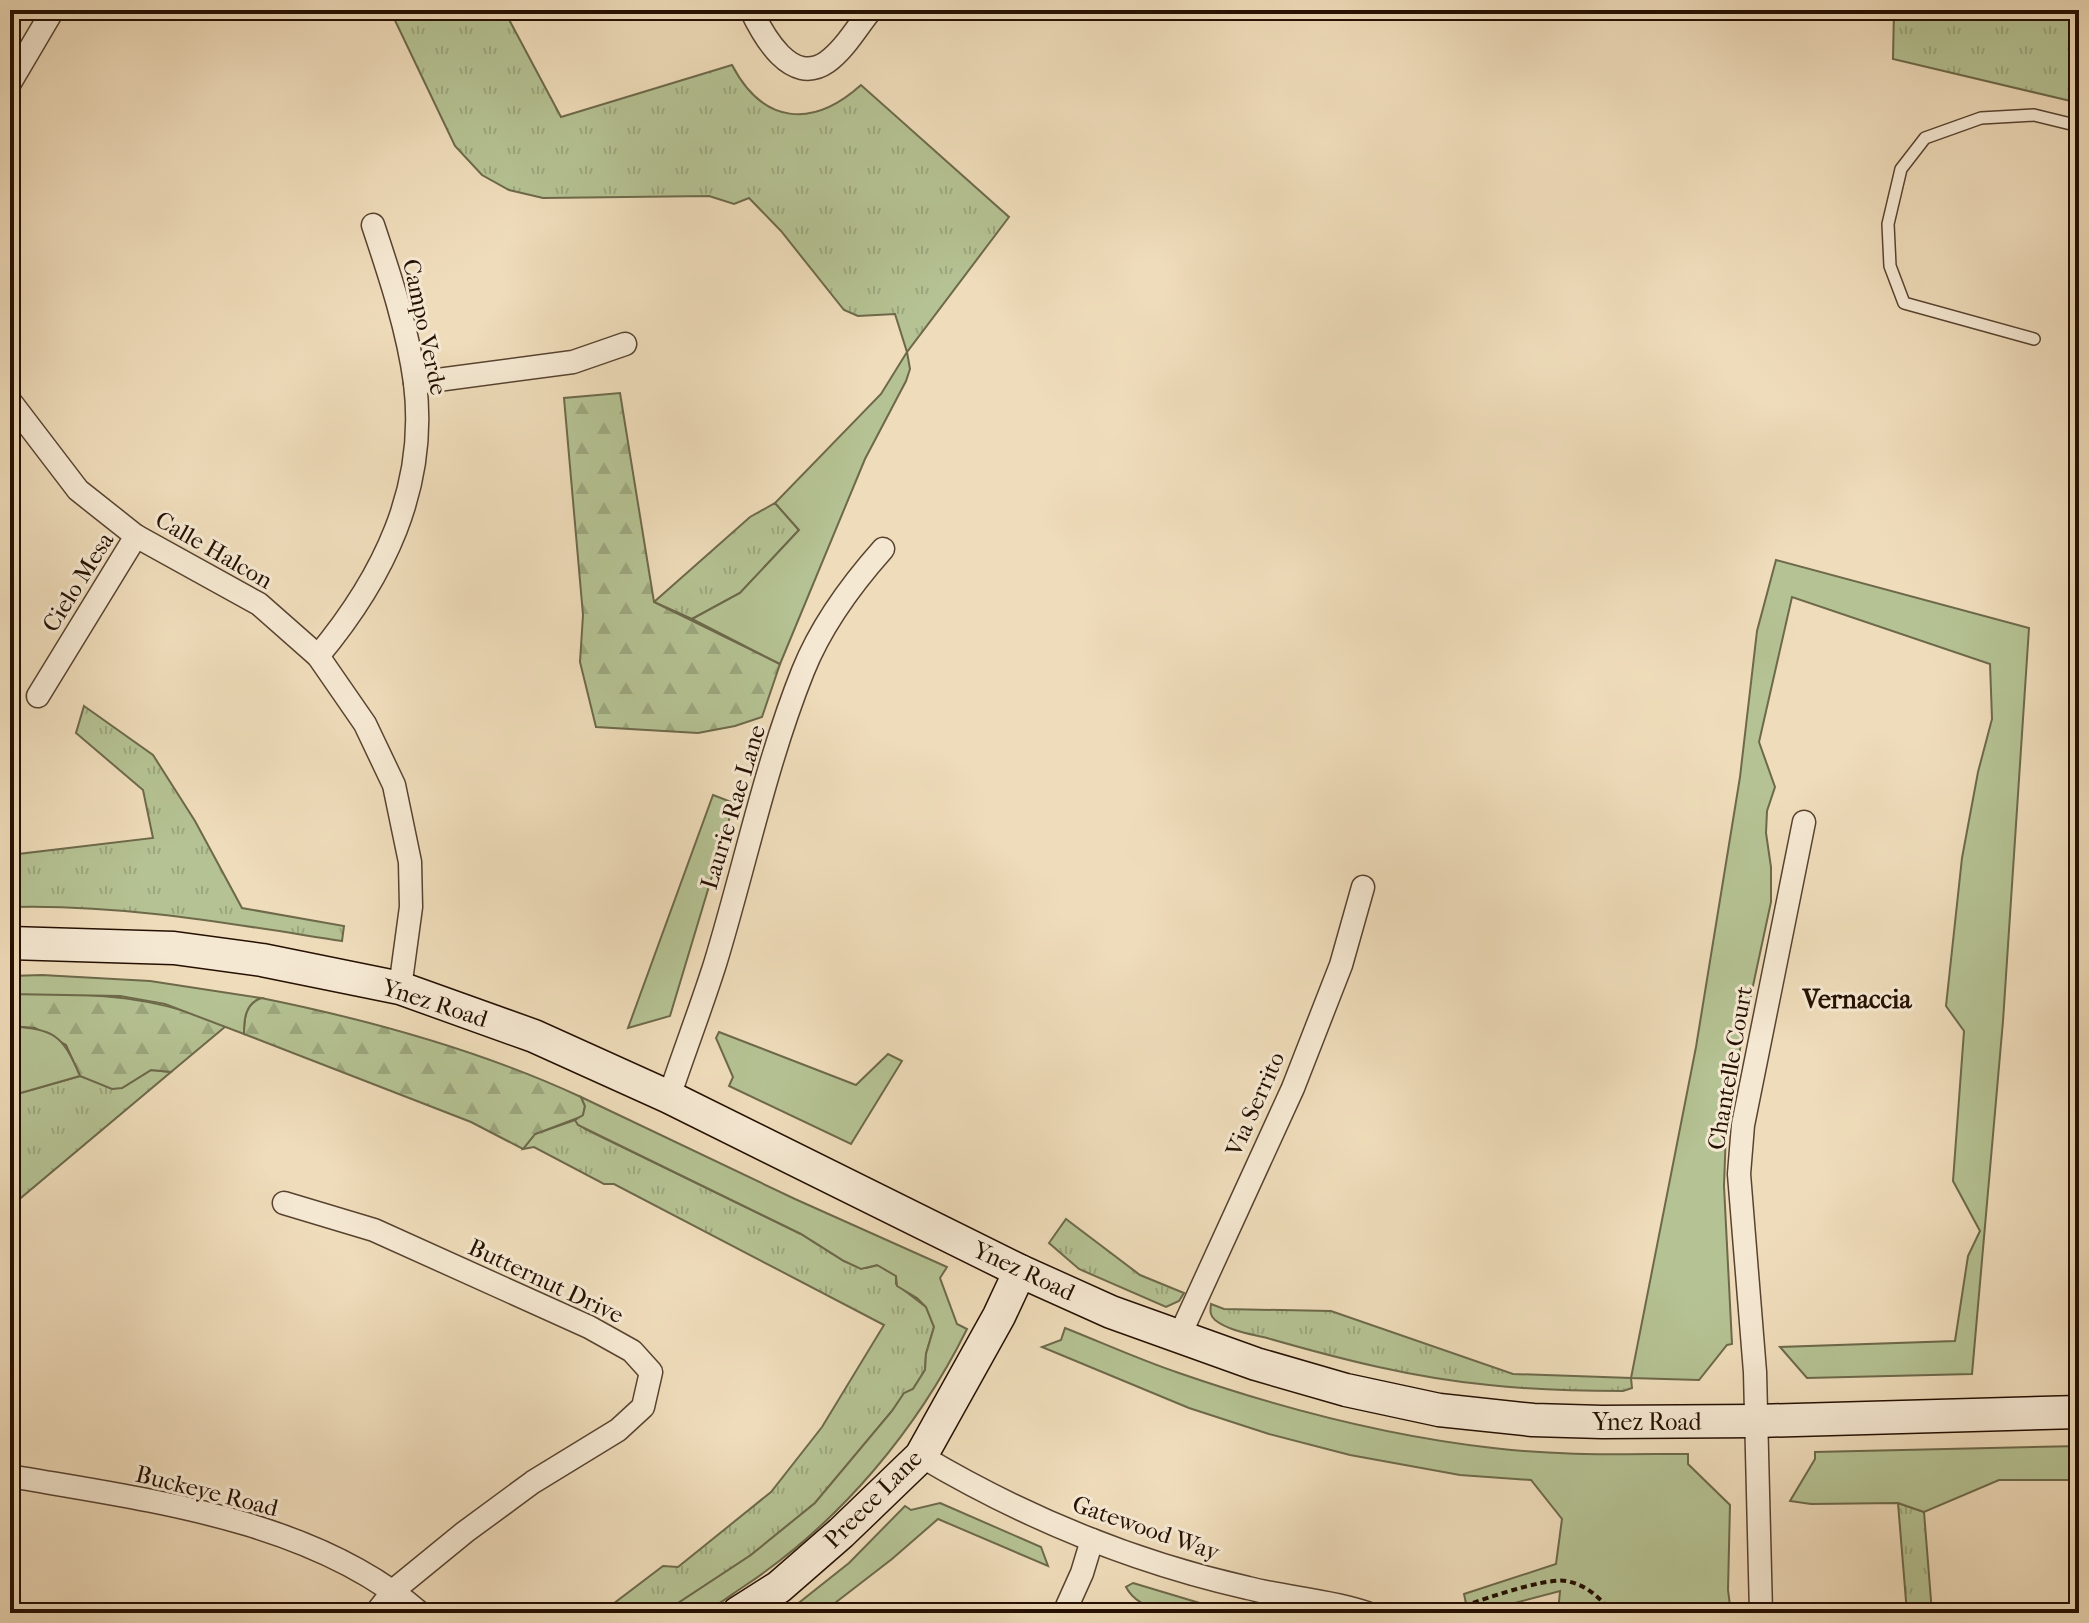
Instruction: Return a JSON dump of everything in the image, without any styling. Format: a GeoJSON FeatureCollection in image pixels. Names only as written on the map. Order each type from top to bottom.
{"type":"FeatureCollection","features":[{"type":"Feature","properties":{"kind":"main road","name":"Ynez Road"},"geometry":{"type":"LineString","coordinates":[[10,943],[174,948],[262,960],[400,988],[534,1036],[669,1097],[1020,1271],[1111,1312],[1256,1364],[1346,1390],[1439,1410],[1533,1420],[1632,1423],[2079,1412]]}},
{"type":"Feature","properties":{"kind":"main road","name":"Preece Lane"},"geometry":{"type":"LineString","coordinates":[[738,1613],[779,1587],[921,1456],[999,1316],[1020,1271]]}},
{"type":"Feature","properties":{"kind":"street"},"geometry":{"type":"LineString","coordinates":[[10,83],[53,10]]}},
{"type":"Feature","properties":{"kind":"street"},"geometry":{"type":"LineString","coordinates":[[751,10],[767,41],[786,61],[808,69],[825,64],[871,10]]}},
{"type":"Feature","properties":{"kind":"street","name":"Campo Verde"},"geometry":{"type":"LineString","coordinates":[[318,656],[344,625],[377,574],[397,527],[415,465],[415,383],[395,293],[373,225]]}},
{"type":"Feature","properties":{"kind":"street"},"geometry":{"type":"LineString","coordinates":[[415,383],[573,362],[625,344]]}},
{"type":"Feature","properties":{"kind":"street","name":"Calle Halcon"},"geometry":{"type":"LineString","coordinates":[[10,401],[78,490],[136,536],[259,604],[318,656],[365,724],[394,785],[410,862],[411,907],[400,988]]}},
{"type":"Feature","properties":{"kind":"street","name":"Cielo Mesa"},"geometry":{"type":"LineString","coordinates":[[38,696],[136,536]]}},
{"type":"Feature","properties":{"kind":"street","name":"Laurie Rae Lane"},"geometry":{"type":"LineString","coordinates":[[669,1097],[715,964],[766,778],[804,669],[836,608],[883,549]]}},
{"type":"Feature","properties":{"kind":"street","name":"Chantelle Court"},"geometry":{"type":"LineString","coordinates":[[1761,1613],[1750,1281],[1739,1174],[1743,1125],[1804,822]]}},
{"type":"Feature","properties":{"kind":"street","name":"Via Serrito"},"geometry":{"type":"LineString","coordinates":[[1179,1337],[1293,1088],[1341,965],[1363,887]]}},
{"type":"Feature","properties":{"kind":"street","name":"Butternut Drive"},"geometry":{"type":"LineString","coordinates":[[284,1203],[374,1230],[589,1327],[632,1351],[651,1372],[643,1407],[618,1430],[533,1482],[394,1590],[376,1613]]}},
{"type":"Feature","properties":{"kind":"street","name":"Gatewood Way"},"geometry":{"type":"LineString","coordinates":[[921,1456],[991,1496],[1092,1540],[1196,1575],[1367,1613]]}},
{"type":"Feature","properties":{"kind":"street","name":"Buckeye Road"},"geometry":{"type":"LineString","coordinates":[[10,1476],[120,1495],[237,1521],[323,1552],[394,1590],[420,1613]]}},
{"type":"Feature","properties":{"kind":"street"},"geometry":{"type":"LineString","coordinates":[[1064,1613],[1082,1573],[1092,1540]]}},
{"type":"Feature","properties":{"kind":"lane"},"geometry":{"type":"LineString","coordinates":[[2034,339],[1904,303],[1890,266],[1888,224],[1901,169],[1925,138],[1981,118],[2034,115],[2079,126]]}},
{"type":"Feature","properties":{"kind":"path"},"geometry":{"type":"LineString","coordinates":[[1445,1613],[1554,1580],[1565,1580],[1584,1588],[1612,1613]]}},
{"type":"Feature","properties":{"kind":"green space"},"geometry":{"type":"Polygon","coordinates":[[[390,10],[504,10],[561,117],[732,65],[744,85],[758,99],[790,114],[807,114],[825,109],[861,85],[1009,217],[907,352],[895,314],[858,316],[844,310],[781,231],[749,198],[734,204],[709,196],[543,198],[509,190],[482,175],[455,146],[390,10]]]}},
{"type":"Feature","properties":{"kind":"green space"},"geometry":{"type":"Polygon","coordinates":[[[1894,10],[2079,10],[2079,103],[1893,59],[1894,10]]]}},
{"type":"Feature","properties":{"kind":"green space"},"geometry":{"type":"Polygon","coordinates":[[[907,352],[910,369],[906,381],[865,459],[780,664],[692,619],[740,593],[799,530],[775,503],[881,394],[907,352]]]}},
{"type":"Feature","properties":{"kind":"green space"},"geometry":{"type":"Polygon","coordinates":[[[620,393],[654,602],[780,664],[762,717],[698,733],[596,727],[580,662],[583,615],[564,398],[620,393]]]}},
{"type":"Feature","properties":{"kind":"green space"},"geometry":{"type":"Polygon","coordinates":[[[775,503],[799,530],[740,593],[692,619],[654,602],[750,517],[775,503]]]}},
{"type":"Feature","properties":{"kind":"green space"},"geometry":{"type":"Polygon","coordinates":[[[1776,560],[2029,628],[2003,1021],[1972,1374],[1807,1378],[1780,1347],[1955,1341],[1968,1256],[1980,1231],[1953,1181],[1964,1031],[1946,1006],[1962,858],[1978,772],[1992,719],[1990,664],[1792,597],[1759,742],[1775,787],[1767,811],[1766,833],[1771,867],[1771,902],[1742,1037],[1726,1131],[1724,1186],[1732,1344],[1727,1345],[1699,1380],[1631,1378],[1696,1047],[1740,777],[1757,631],[1776,560]]]}},
{"type":"Feature","properties":{"kind":"green space"},"geometry":{"type":"Polygon","coordinates":[[[84,706],[153,755],[195,821],[242,908],[344,926],[342,941],[136,912],[10,907],[10,855],[153,838],[143,790],[76,733],[84,706]]]}},
{"type":"Feature","properties":{"kind":"green space"},"geometry":{"type":"Polygon","coordinates":[[[713,795],[734,803],[670,1016],[628,1028],[713,795]]]}},
{"type":"Feature","properties":{"kind":"green space"},"geometry":{"type":"Polygon","coordinates":[[[10,976],[150,981],[261,998],[249,1008],[244,1034],[165,1004],[120,996],[10,994],[10,976]]]}},
{"type":"Feature","properties":{"kind":"green space"},"geometry":{"type":"Polygon","coordinates":[[[10,994],[77,994],[151,1003],[226,1026],[171,1072],[151,1070],[122,1088],[112,1089],[80,1076],[66,1045],[35,1028],[10,1026],[10,994]]]}},
{"type":"Feature","properties":{"kind":"green space"},"geometry":{"type":"Polygon","coordinates":[[[261,998],[424,1038],[504,1065],[581,1097],[585,1106],[583,1116],[535,1134],[523,1149],[471,1122],[244,1034],[249,1008],[261,998]]]}},
{"type":"Feature","properties":{"kind":"green space"},"geometry":{"type":"Polygon","coordinates":[[[10,1026],[37,1030],[55,1037],[68,1051],[80,1076],[10,1096],[10,1026]]]}},
{"type":"Feature","properties":{"kind":"green space"},"geometry":{"type":"Polygon","coordinates":[[[719,1032],[856,1085],[888,1054],[902,1061],[851,1144],[729,1086],[733,1077],[716,1038],[719,1032]]]}},
{"type":"Feature","properties":{"kind":"green space"},"geometry":{"type":"Polygon","coordinates":[[[151,1070],[171,1072],[10,1207],[10,1096],[80,1076],[122,1088],[151,1070]]]}},
{"type":"Feature","properties":{"kind":"green space"},"geometry":{"type":"Polygon","coordinates":[[[581,1097],[947,1267],[940,1278],[957,1324],[967,1329],[925,1403],[900,1438],[844,1503],[780,1560],[701,1613],[663,1613],[751,1555],[815,1503],[904,1393],[913,1389],[925,1370],[934,1327],[926,1307],[897,1286],[896,1276],[877,1265],[861,1269],[801,1234],[578,1125],[575,1120],[583,1115],[585,1106],[581,1097]]]}},
{"type":"Feature","properties":{"kind":"green space"},"geometry":{"type":"Polygon","coordinates":[[[575,1120],[585,1129],[801,1234],[844,1261],[866,1268],[878,1265],[896,1276],[896,1284],[926,1307],[934,1327],[925,1370],[913,1389],[904,1394],[815,1503],[751,1555],[663,1613],[586,1613],[605,1610],[663,1566],[678,1567],[771,1492],[822,1427],[884,1325],[614,1184],[604,1184],[534,1147],[523,1149],[535,1134],[575,1120]]]}},
{"type":"Feature","properties":{"kind":"green space"},"geometry":{"type":"Polygon","coordinates":[[[1066,1219],[1140,1275],[1184,1293],[1179,1301],[1166,1307],[1079,1269],[1049,1243],[1066,1219]]]}},
{"type":"Feature","properties":{"kind":"green space"},"geometry":{"type":"Polygon","coordinates":[[[1211,1304],[1224,1309],[1331,1311],[1513,1374],[1631,1378],[1632,1388],[1623,1391],[1523,1388],[1405,1373],[1233,1329],[1213,1318],[1211,1304]]]}},
{"type":"Feature","properties":{"kind":"green space"},"geometry":{"type":"Polygon","coordinates":[[[1065,1328],[1217,1386],[1295,1409],[1413,1436],[1517,1451],[1688,1454],[1688,1464],[1730,1505],[1728,1590],[1731,1613],[1558,1613],[1560,1591],[1468,1613],[1464,1594],[1556,1564],[1562,1519],[1531,1480],[1460,1475],[1350,1455],[1269,1434],[1189,1408],[1042,1347],[1061,1340],[1065,1328]]]}},
{"type":"Feature","properties":{"kind":"green space"},"geometry":{"type":"Polygon","coordinates":[[[2079,1446],[2079,1480],[1999,1480],[1924,1512],[1898,1503],[1811,1504],[1790,1501],[1815,1459],[1815,1452],[2079,1446]]]}},
{"type":"Feature","properties":{"kind":"green space"},"geometry":{"type":"Polygon","coordinates":[[[940,1503],[1041,1547],[1048,1566],[938,1519],[822,1613],[786,1613],[849,1563],[905,1506],[911,1510],[940,1503]]]}},
{"type":"Feature","properties":{"kind":"green space"},"geometry":{"type":"Polygon","coordinates":[[[1898,1503],[1924,1512],[1932,1613],[1907,1613],[1898,1503]]]}},
{"type":"Feature","properties":{"kind":"green space"},"geometry":{"type":"Polygon","coordinates":[[[1133,1583],[1233,1613],[1159,1610],[1134,1598],[1126,1587],[1133,1583]]]}},
{"type":"Feature","properties":{"kind":"district","name":"Vernaccia"},"geometry":{"type":"Point","coordinates":[1857,999]}}]}
